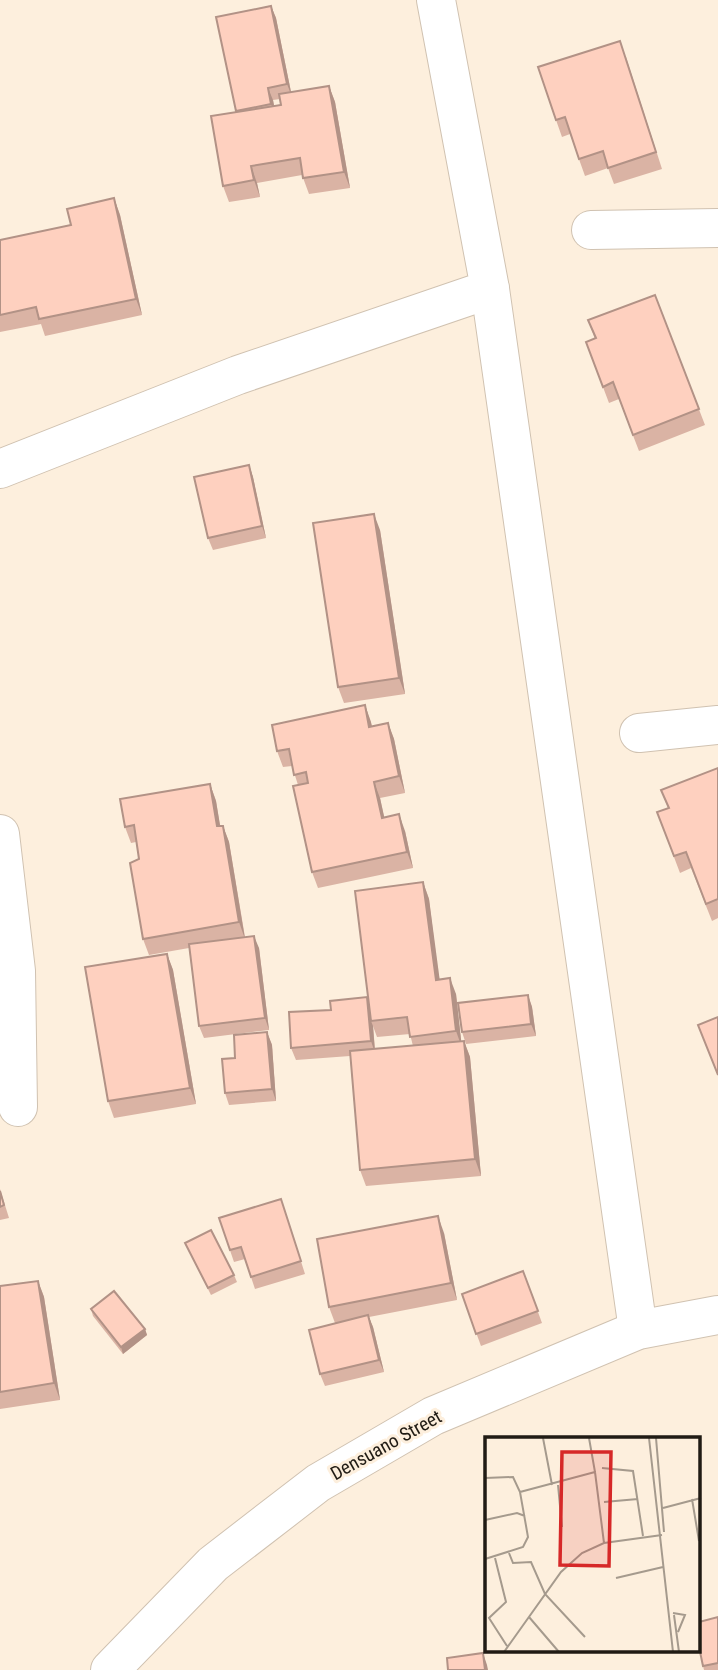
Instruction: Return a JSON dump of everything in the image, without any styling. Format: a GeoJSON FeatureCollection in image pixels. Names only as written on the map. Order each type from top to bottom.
{"type":"FeatureCollection","features":[{"type":"Feature","properties":{"kind":"street"},"geometry":{"type":"LineString","coordinates":[[436,0],[490,289],[638,1330]]}},
{"type":"Feature","properties":{"kind":"street"},"geometry":{"type":"LineString","coordinates":[[591,230],[718,228]]}},
{"type":"Feature","properties":{"kind":"street"},"geometry":{"type":"LineString","coordinates":[[0,469],[238,375],[490,289]]}},
{"type":"Feature","properties":{"kind":"street"},"geometry":{"type":"LineString","coordinates":[[639,733],[718,725]]}},
{"type":"Feature","properties":{"kind":"street"},"geometry":{"type":"LineString","coordinates":[[0,834],[16,971],[18,1107]]}},
{"type":"Feature","properties":{"kind":"street","name":"Densuano Street"},"geometry":{"type":"LineString","coordinates":[[110,1670],[214,1563],[318,1483],[433,1416],[638,1330],[718,1315]]}},
{"type":"Feature","properties":{"kind":"building"},"geometry":{"type":"Polygon","coordinates":[[[271,6],[287,84],[268,88],[271,104],[236,111],[216,17],[271,6]]]}},
{"type":"Feature","properties":{"kind":"building"},"geometry":{"type":"Polygon","coordinates":[[[620,41],[656,152],[608,168],[603,151],[579,159],[565,117],[556,120],[538,67],[620,41]]]}},
{"type":"Feature","properties":{"kind":"building"},"geometry":{"type":"Polygon","coordinates":[[[329,86],[344,172],[303,178],[300,158],[251,166],[254,180],[223,186],[211,116],[281,105],[279,94],[329,86]]]}},
{"type":"Feature","properties":{"kind":"building"},"geometry":{"type":"Polygon","coordinates":[[[114,198],[136,299],[39,319],[36,307],[0,315],[0,240],[71,225],[67,209],[114,198]]]}},
{"type":"Feature","properties":{"kind":"building"},"geometry":{"type":"Polygon","coordinates":[[[655,295],[699,409],[633,435],[613,382],[603,387],[586,342],[596,338],[588,320],[655,295]]]}},
{"type":"Feature","properties":{"kind":"building"},"geometry":{"type":"Polygon","coordinates":[[[249,465],[262,526],[208,538],[194,477],[249,465]]]}},
{"type":"Feature","properties":{"kind":"building"},"geometry":{"type":"Polygon","coordinates":[[[374,514],[399,678],[338,687],[313,523],[374,514]]]}},
{"type":"Feature","properties":{"kind":"building"},"geometry":{"type":"Polygon","coordinates":[[[365,705],[369,727],[388,723],[399,776],[374,782],[382,818],[399,814],[407,852],[312,872],[293,786],[308,783],[306,772],[294,775],[289,749],[277,751],[272,725],[365,705]]]}},
{"type":"Feature","properties":{"kind":"building"},"geometry":{"type":"Polygon","coordinates":[[[718,768],[718,899],[706,904],[686,852],[674,856],[657,812],[669,808],[661,790],[718,768]]]}},
{"type":"Feature","properties":{"kind":"building"},"geometry":{"type":"Polygon","coordinates":[[[210,784],[217,826],[223,826],[239,922],[143,939],[130,863],[139,859],[134,825],[125,827],[120,799],[210,784]]]}},
{"type":"Feature","properties":{"kind":"building"},"geometry":{"type":"Polygon","coordinates":[[[423,882],[436,980],[450,978],[456,1031],[410,1037],[407,1017],[371,1021],[355,891],[423,882]]]}},
{"type":"Feature","properties":{"kind":"building"},"geometry":{"type":"Polygon","coordinates":[[[254,936],[265,1018],[199,1026],[189,944],[254,936]]]}},
{"type":"Feature","properties":{"kind":"building"},"geometry":{"type":"Polygon","coordinates":[[[167,954],[190,1088],[108,1101],[85,967],[167,954]]]}},
{"type":"Feature","properties":{"kind":"building"},"geometry":{"type":"Polygon","coordinates":[[[528,995],[531,1024],[462,1032],[458,1003],[528,995]]]}},
{"type":"Feature","properties":{"kind":"building"},"geometry":{"type":"Polygon","coordinates":[[[367,997],[371,1041],[291,1048],[289,1012],[331,1010],[330,1001],[367,997]]]}},
{"type":"Feature","properties":{"kind":"building"},"geometry":{"type":"Polygon","coordinates":[[[718,1017],[718,1075],[698,1025],[718,1017]]]}},
{"type":"Feature","properties":{"kind":"building"},"geometry":{"type":"Polygon","coordinates":[[[267,1032],[272,1089],[225,1093],[222,1059],[235,1058],[234,1035],[267,1032]]]}},
{"type":"Feature","properties":{"kind":"building"},"geometry":{"type":"Polygon","coordinates":[[[464,1041],[475,1159],[360,1170],[350,1051],[464,1041]]]}},
{"type":"Feature","properties":{"kind":"building"},"geometry":{"type":"Polygon","coordinates":[[[0,1191],[4,1205],[0,1207],[0,1191]]]}},
{"type":"Feature","properties":{"kind":"building"},"geometry":{"type":"Polygon","coordinates":[[[281,1199],[301,1261],[251,1277],[241,1247],[230,1250],[219,1218],[281,1199]]]}},
{"type":"Feature","properties":{"kind":"building"},"geometry":{"type":"Polygon","coordinates":[[[438,1216],[451,1283],[329,1307],[317,1239],[438,1216]]]}},
{"type":"Feature","properties":{"kind":"building"},"geometry":{"type":"Polygon","coordinates":[[[211,1230],[234,1275],[208,1288],[185,1243],[211,1230]]]}},
{"type":"Feature","properties":{"kind":"building"},"geometry":{"type":"Polygon","coordinates":[[[523,1271],[538,1311],[476,1334],[462,1294],[523,1271]]]}},
{"type":"Feature","properties":{"kind":"building"},"geometry":{"type":"Polygon","coordinates":[[[38,1281],[54,1383],[0,1392],[0,1286],[38,1281]]]}},
{"type":"Feature","properties":{"kind":"building"},"geometry":{"type":"Polygon","coordinates":[[[114,1291],[145,1329],[121,1347],[91,1309],[114,1291]]]}},
{"type":"Feature","properties":{"kind":"building"},"geometry":{"type":"Polygon","coordinates":[[[368,1315],[379,1360],[320,1374],[309,1330],[368,1315]]]}},
{"type":"Feature","properties":{"kind":"building"},"geometry":{"type":"Polygon","coordinates":[[[718,1617],[718,1663],[703,1666],[700,1622],[718,1617]]]}},
{"type":"Feature","properties":{"kind":"building"},"geometry":{"type":"Polygon","coordinates":[[[483,1653],[485,1670],[448,1670],[447,1658],[483,1653]]]}}]}
